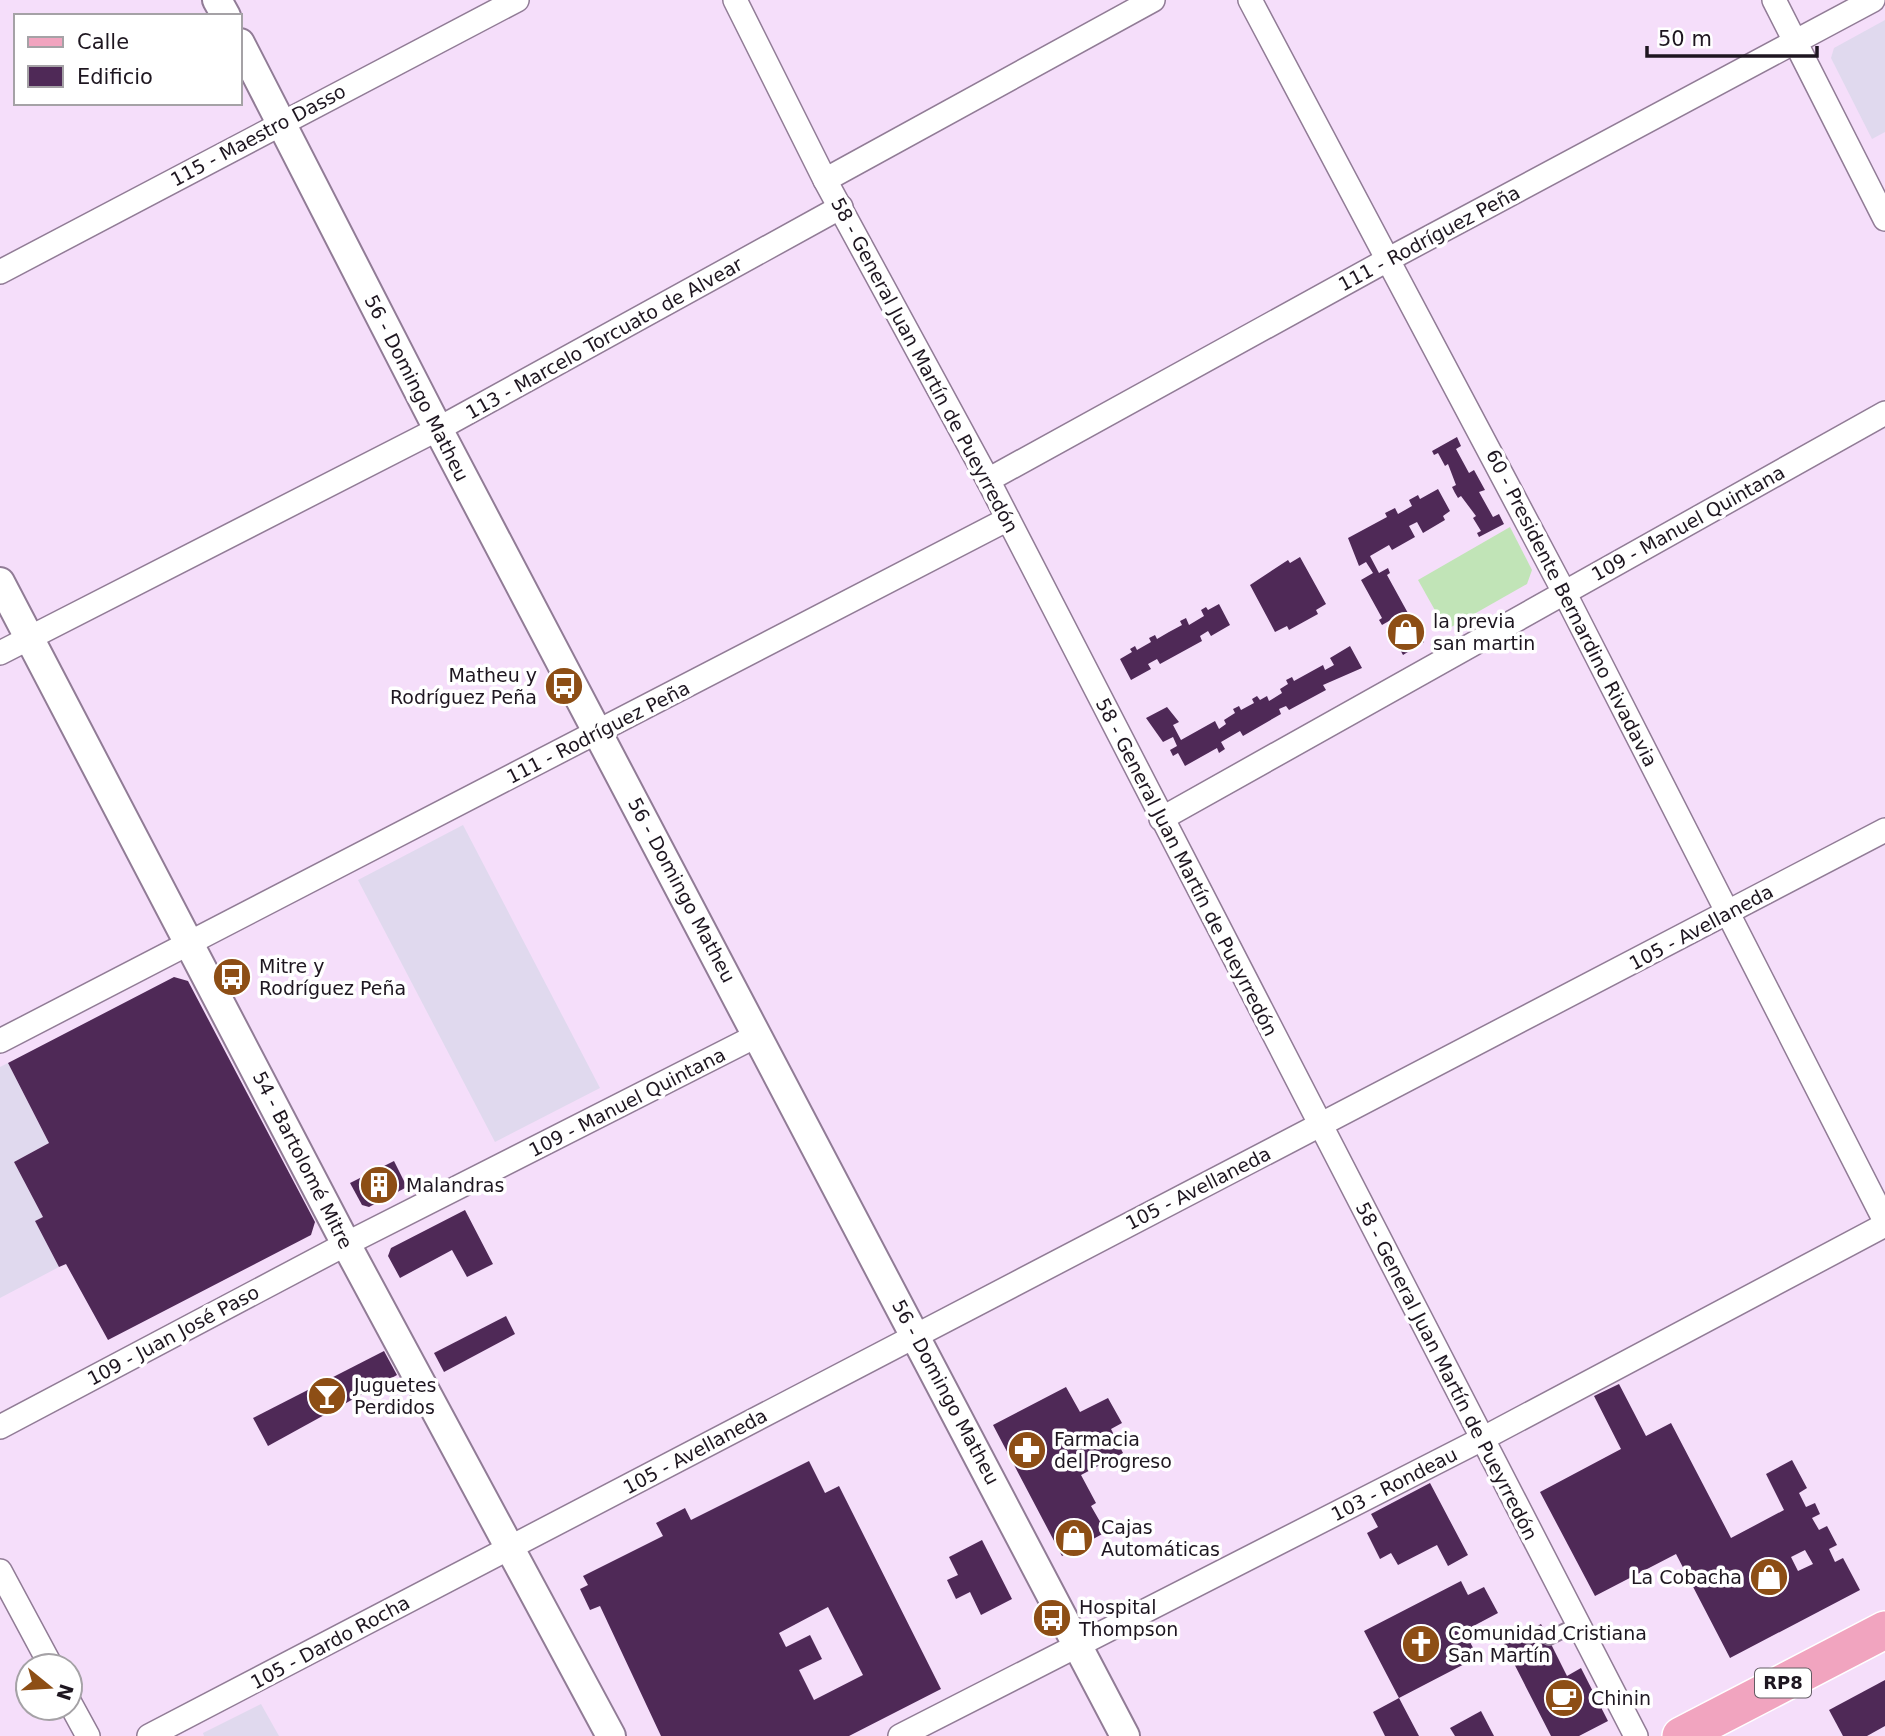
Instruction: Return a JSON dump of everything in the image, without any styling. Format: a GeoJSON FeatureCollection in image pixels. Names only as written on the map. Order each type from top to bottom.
{"type":"FeatureCollection","features":[{"type":"Feature","properties":{"kind":"main road","name":"RP8"},"geometry":{"type":"LineString","coordinates":[[1681,1736],[1885,1630]]}},
{"type":"Feature","properties":{"kind":"street","name":"115 - Maestro Dasso"},"geometry":{"type":"LineString","coordinates":[[0,272],[517,0]]}},
{"type":"Feature","properties":{"kind":"street","name":"58 - General Juan Martín de Pueyrredón"},"geometry":{"type":"LineString","coordinates":[[734,0],[825,180],[988,480],[1636,1736]]}},
{"type":"Feature","properties":{"kind":"street"},"geometry":{"type":"LineString","coordinates":[[825,180],[1153,0]]}},
{"type":"Feature","properties":{"kind":"street","name":"60 - Presidente Bernardino Rivadavia"},"geometry":{"type":"LineString","coordinates":[[1250,0],[1564,592],[1885,1223]]}},
{"type":"Feature","properties":{"kind":"street"},"geometry":{"type":"LineString","coordinates":[[1774,0],[1885,219]]}},
{"type":"Feature","properties":{"kind":"street","name":"111 - Rodríguez Peña"},"geometry":{"type":"LineString","coordinates":[[988,480],[1389,259],[1873,0]]}},
{"type":"Feature","properties":{"kind":"street","name":"56 - Domingo Matheu"},"geometry":{"type":"LineString","coordinates":[[242,47],[438,429],[1125,1736]]}},
{"type":"Feature","properties":{"kind":"street","name":"113 - Marcelo Torcuato de Alvear"},"geometry":{"type":"LineString","coordinates":[[0,653],[438,429],[841,206]]}},
{"type":"Feature","properties":{"kind":"street","name":"109 - Manuel Quintana"},"geometry":{"type":"LineString","coordinates":[[1161,819],[1885,413]]}},
{"type":"Feature","properties":{"kind":"street","name":"111 - Rodríguez Peña"},"geometry":{"type":"LineString","coordinates":[[0,1041],[1008,519]]}},
{"type":"Feature","properties":{"kind":"street","name":"54 - Bartolomé Mitre"},"geometry":{"type":"LineString","coordinates":[[0,582],[346,1244],[611,1736]]}},
{"type":"Feature","properties":{"kind":"street","name":"105 - Avellaneda"},"geometry":{"type":"LineString","coordinates":[[511,1547],[1885,830]]}},
{"type":"Feature","properties":{"kind":"street","name":"109 - Manuel Quintana"},"geometry":{"type":"LineString","coordinates":[[346,1244],[758,1035]]}},
{"type":"Feature","properties":{"kind":"street","name":"103 - Rondeau"},"geometry":{"type":"LineString","coordinates":[[900,1736],[1482,1438],[1885,1223]]}},
{"type":"Feature","properties":{"kind":"street","name":"109 - Juan José Paso"},"geometry":{"type":"LineString","coordinates":[[0,1427],[346,1244]]}},
{"type":"Feature","properties":{"kind":"street","name":"105 - Dardo Rocha"},"geometry":{"type":"LineString","coordinates":[[149,1736],[511,1547]]}},
{"type":"Feature","properties":{"kind":"street"},"geometry":{"type":"LineString","coordinates":[[0,1571],[43,1652]]}},
{"type":"Feature","properties":{"kind":"lane"},"geometry":{"type":"LineString","coordinates":[[1549,1638],[1578,1624]]}},
{"type":"Feature","properties":{"kind":"shaded area"},"geometry":{"type":"Polygon","coordinates":[[[1885,20],[1885,132],[1872,139],[1831,58],[1834,48],[1885,20]]]}},
{"type":"Feature","properties":{"kind":"shaded area"},"geometry":{"type":"Polygon","coordinates":[[[463,825],[600,1088],[495,1142],[358,880],[463,825]]]}},
{"type":"Feature","properties":{"kind":"shaded area"},"geometry":{"type":"Polygon","coordinates":[[[8,1063],[49,1143],[14,1162],[43,1217],[35,1221],[59,1267],[0,1298],[0,1067],[8,1063]]]}},
{"type":"Feature","properties":{"kind":"shaded area"},"geometry":{"type":"Polygon","coordinates":[[[261,1704],[279,1736],[204,1736],[203,1733],[261,1704]]]}},
{"type":"Feature","properties":{"kind":"green space"},"geometry":{"type":"Polygon","coordinates":[[[1510,527],[1532,570],[1527,584],[1446,630],[1418,580],[1510,527]]]}},
{"type":"Feature","properties":{"kind":"building"},"geometry":{"type":"Polygon","coordinates":[[[1457,437],[1461,446],[1456,449],[1469,473],[1474,470],[1485,490],[1479,492],[1493,517],[1499,514],[1504,524],[1479,537],[1477,533],[1481,531],[1473,518],[1476,516],[1461,496],[1458,498],[1455,493],[1452,487],[1456,485],[1448,464],[1445,466],[1438,453],[1434,455],[1432,451],[1457,437]]]}},
{"type":"Feature","properties":{"kind":"building"},"geometry":{"type":"Polygon","coordinates":[[[1438,489],[1450,511],[1443,516],[1445,520],[1423,533],[1417,522],[1409,526],[1415,537],[1392,550],[1389,545],[1370,556],[1379,573],[1388,568],[1390,573],[1387,575],[1409,615],[1404,617],[1407,622],[1413,622],[1424,642],[1403,655],[1396,642],[1392,644],[1389,639],[1395,636],[1389,621],[1382,625],[1379,620],[1382,618],[1361,580],[1373,573],[1366,562],[1359,566],[1348,538],[1387,517],[1385,513],[1395,508],[1398,514],[1412,506],[1409,500],[1418,495],[1420,499],[1438,489]]]}},
{"type":"Feature","properties":{"kind":"building"},"geometry":{"type":"Polygon","coordinates":[[[1300,557],[1326,604],[1316,610],[1318,614],[1289,630],[1287,626],[1275,632],[1250,585],[1288,560],[1290,563],[1300,557]]]}},
{"type":"Feature","properties":{"kind":"building"},"geometry":{"type":"Polygon","coordinates":[[[1219,604],[1230,625],[1211,636],[1208,631],[1200,636],[1202,641],[1160,664],[1157,659],[1148,664],[1151,669],[1131,680],[1120,659],[1132,652],[1130,649],[1135,646],[1137,650],[1151,642],[1149,638],[1155,635],[1157,639],[1182,625],[1180,621],[1186,618],[1189,625],[1204,616],[1201,610],[1206,607],[1208,610],[1219,604]]]}},
{"type":"Feature","properties":{"kind":"building"},"geometry":{"type":"Polygon","coordinates":[[[1350,646],[1362,668],[1323,685],[1326,690],[1289,710],[1286,706],[1279,709],[1281,714],[1243,736],[1240,731],[1221,742],[1225,749],[1219,753],[1217,748],[1185,766],[1178,753],[1173,756],[1170,750],[1177,746],[1173,737],[1163,742],[1146,718],[1167,707],[1179,722],[1173,725],[1181,740],[1215,721],[1219,729],[1226,724],[1224,720],[1235,713],[1233,709],[1239,706],[1241,710],[1254,703],[1252,699],[1257,696],[1260,700],[1267,696],[1269,701],[1282,693],[1280,689],[1288,684],[1286,680],[1292,677],[1294,681],[1323,665],[1325,670],[1334,665],[1330,658],[1350,646]]]}},
{"type":"Feature","properties":{"kind":"building"},"geometry":{"type":"Polygon","coordinates":[[[174,977],[188,981],[315,1222],[311,1235],[108,1340],[66,1264],[59,1267],[35,1221],[43,1217],[14,1162],[49,1143],[8,1063],[174,977]]]}},
{"type":"Feature","properties":{"kind":"building","name":"Malandras"},"geometry":{"type":"Polygon","coordinates":[[[394,1161],[407,1187],[369,1207],[362,1205],[350,1183],[394,1161]]]}},
{"type":"Feature","properties":{"kind":"building"},"geometry":{"type":"Polygon","coordinates":[[[465,1210],[493,1264],[467,1277],[452,1250],[400,1278],[388,1256],[391,1248],[465,1210]]]}},
{"type":"Feature","properties":{"kind":"building"},"geometry":{"type":"Polygon","coordinates":[[[506,1316],[515,1334],[444,1372],[434,1353],[506,1316]]]}},
{"type":"Feature","properties":{"kind":"building","name":"Juguetes Perdidos"},"geometry":{"type":"Polygon","coordinates":[[[384,1351],[397,1375],[268,1446],[253,1418],[384,1351]]]}},
{"type":"Feature","properties":{"kind":"building"},"geometry":{"type":"Polygon","coordinates":[[[1619,1384],[1646,1436],[1671,1423],[1731,1538],[1784,1510],[1766,1474],[1792,1460],[1807,1488],[1799,1493],[1806,1507],[1815,1503],[1820,1514],[1812,1518],[1819,1530],[1827,1526],[1837,1545],[1829,1549],[1835,1562],[1843,1558],[1860,1590],[1730,1658],[1676,1554],[1595,1596],[1540,1492],[1621,1449],[1594,1396],[1619,1384]],[[1805,1550],[1791,1557],[1798,1571],[1813,1564],[1805,1550]]]}},
{"type":"Feature","properties":{"kind":"building"},"geometry":{"type":"Polygon","coordinates":[[[1066,1387],[1080,1412],[1108,1398],[1122,1423],[1111,1429],[1123,1453],[1081,1475],[1096,1503],[1091,1506],[1106,1532],[1062,1556],[993,1425],[1066,1387]]]}},
{"type":"Feature","properties":{"kind":"building"},"geometry":{"type":"Polygon","coordinates":[[[809,1461],[825,1493],[839,1486],[941,1689],[849,1736],[661,1736],[600,1606],[590,1610],[580,1589],[588,1585],[583,1576],[663,1536],[656,1523],[685,1508],[691,1520],[809,1461]],[[828,1607],[779,1633],[786,1647],[810,1635],[822,1659],[799,1670],[814,1700],[863,1675],[828,1607]]]}},
{"type":"Feature","properties":{"kind":"building"},"geometry":{"type":"Polygon","coordinates":[[[1430,1483],[1468,1555],[1448,1566],[1437,1545],[1398,1565],[1391,1553],[1380,1559],[1367,1533],[1378,1527],[1371,1514],[1430,1483]]]}},
{"type":"Feature","properties":{"kind":"building"},"geometry":{"type":"Polygon","coordinates":[[[982,1540],[1012,1599],[981,1615],[970,1592],[956,1599],[947,1580],[958,1575],[949,1557],[982,1540]]]}},
{"type":"Feature","properties":{"kind":"building","name":"Comunidad Cristiana San Martín"},"geometry":{"type":"Polygon","coordinates":[[[1461,1581],[1468,1595],[1484,1587],[1498,1613],[1464,1631],[1478,1657],[1399,1698],[1364,1631],[1461,1581]]]}},
{"type":"Feature","properties":{"kind":"building","name":"Chinin"},"geometry":{"type":"Polygon","coordinates":[[[1541,1624],[1567,1676],[1581,1668],[1608,1721],[1579,1736],[1551,1736],[1504,1644],[1541,1624]]]}},
{"type":"Feature","properties":{"kind":"building"},"geometry":{"type":"Polygon","coordinates":[[[1885,1680],[1885,1726],[1867,1736],[1843,1736],[1829,1710],[1885,1680]]]}},
{"type":"Feature","properties":{"kind":"building"},"geometry":{"type":"Polygon","coordinates":[[[1399,1698],[1419,1736],[1385,1736],[1373,1712],[1399,1698]]]}},
{"type":"Feature","properties":{"kind":"building"},"geometry":{"type":"Polygon","coordinates":[[[1481,1711],[1494,1736],[1455,1736],[1450,1728],[1481,1711]]]}},
{"type":"Feature","properties":{"kind":"place","name":"la previa san martin"},"geometry":{"type":"Point","coordinates":[1406,632]}},
{"type":"Feature","properties":{"kind":"place","name":"Matheu y Rodríguez Peña"},"geometry":{"type":"Point","coordinates":[564,686]}},
{"type":"Feature","properties":{"kind":"place","name":"Mitre y Rodríguez Peña"},"geometry":{"type":"Point","coordinates":[232,977]}},
{"type":"Feature","properties":{"kind":"place","name":"Malandras"},"geometry":{"type":"Point","coordinates":[379,1185]}},
{"type":"Feature","properties":{"kind":"place","name":"Juguetes Perdidos"},"geometry":{"type":"Point","coordinates":[327,1396]}},
{"type":"Feature","properties":{"kind":"place","name":"Farmacia del Progreso"},"geometry":{"type":"Point","coordinates":[1027,1450]}},
{"type":"Feature","properties":{"kind":"place","name":"Cajas Automáticas"},"geometry":{"type":"Point","coordinates":[1074,1538]}},
{"type":"Feature","properties":{"kind":"place","name":"La Cobacha"},"geometry":{"type":"Point","coordinates":[1769,1577]}},
{"type":"Feature","properties":{"kind":"place","name":"Hospital Thompson"},"geometry":{"type":"Point","coordinates":[1052,1618]}},
{"type":"Feature","properties":{"kind":"place","name":"Comunidad Cristiana San Martín"},"geometry":{"type":"Point","coordinates":[1421,1644]}},
{"type":"Feature","properties":{"kind":"place","name":"Chinin"},"geometry":{"type":"Point","coordinates":[1564,1698]}}]}
